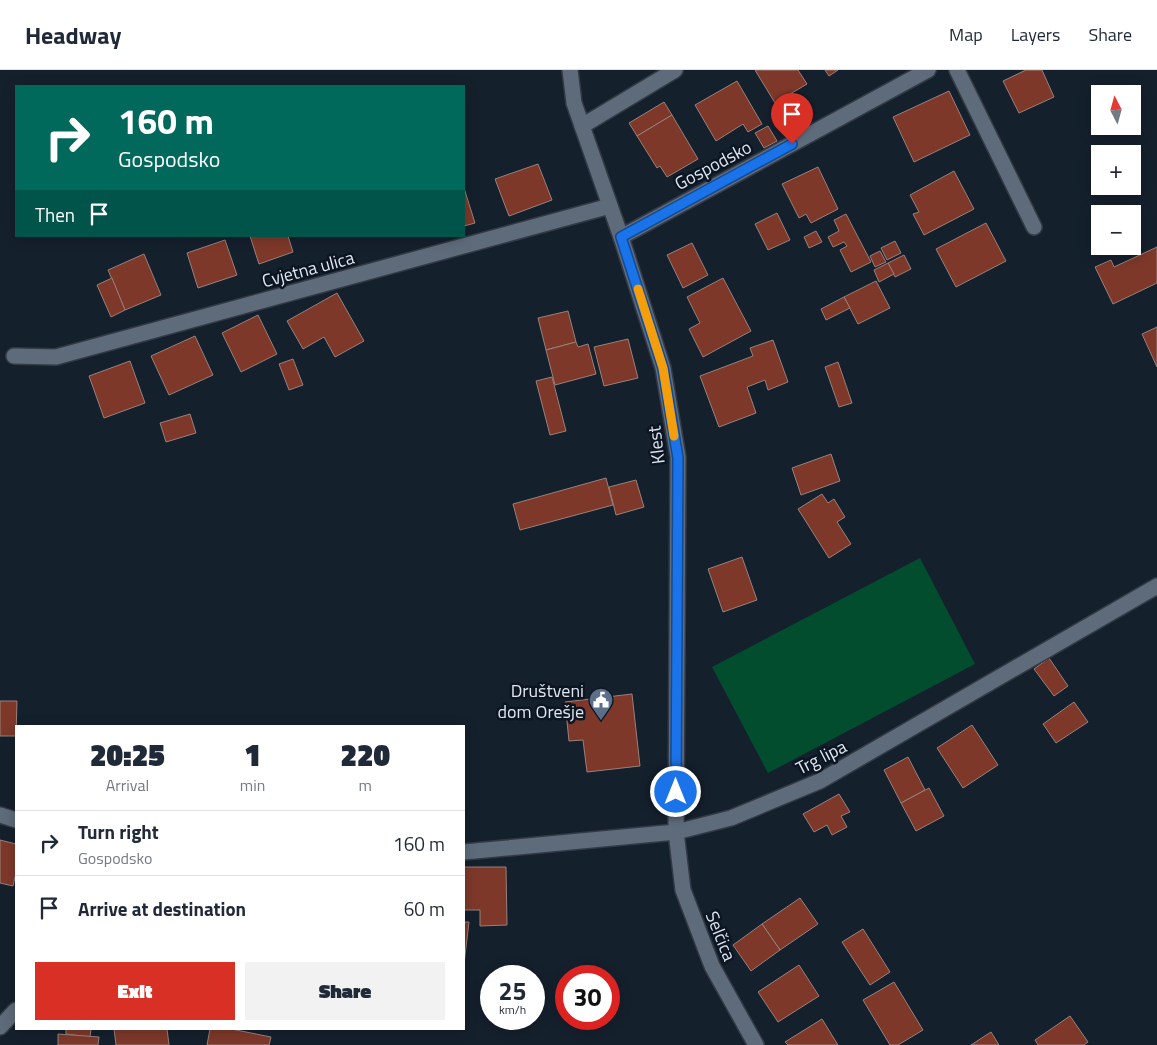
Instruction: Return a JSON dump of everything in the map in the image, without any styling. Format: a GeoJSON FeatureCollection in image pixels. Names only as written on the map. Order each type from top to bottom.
{"type":"FeatureCollection","features":[{"type":"Feature","properties":{"kind":"street","name":"Klest"},"geometry":{"type":"LineString","coordinates":[[570,70],[574,103],[621,237],[663,368],[678,458],[676,832]]}},
{"type":"Feature","properties":{"kind":"street"},"geometry":{"type":"LineString","coordinates":[[582,126],[675,70]]}},
{"type":"Feature","properties":{"kind":"street","name":"Gospodsko"},"geometry":{"type":"LineString","coordinates":[[621,237],[928,70]]}},
{"type":"Feature","properties":{"kind":"street"},"geometry":{"type":"LineString","coordinates":[[957,70],[1034,227]]}},
{"type":"Feature","properties":{"kind":"street","name":"Cvjetna ulica"},"geometry":{"type":"LineString","coordinates":[[14,356],[56,357],[610,206]]}},
{"type":"Feature","properties":{"kind":"street","name":"Trg lipa"},"geometry":{"type":"LineString","coordinates":[[465,852],[676,832],[731,818],[820,781],[1157,586]]}},
{"type":"Feature","properties":{"kind":"street"},"geometry":{"type":"LineString","coordinates":[[0,815],[15,820]]}},
{"type":"Feature","properties":{"kind":"street","name":"Selčica"},"geometry":{"type":"LineString","coordinates":[[676,832],[683,890],[712,966],[756,1045]]}},
{"type":"Feature","properties":{"kind":"street"},"geometry":{"type":"LineString","coordinates":[[0,1027],[15,1011]]}},
{"type":"Feature","properties":{"kind":"green space"},"geometry":{"type":"Polygon","coordinates":[[[920,558],[975,664],[768,773],[712,667],[920,558]]]}},
{"type":"Feature","properties":{"kind":"building"},"geometry":{"type":"Polygon","coordinates":[[[755,70],[798,70],[807,84],[775,103],[755,70]]]}},
{"type":"Feature","properties":{"kind":"building"},"geometry":{"type":"Polygon","coordinates":[[[825,70],[838,70],[829,76],[825,70]]]}},
{"type":"Feature","properties":{"kind":"building"},"geometry":{"type":"Polygon","coordinates":[[[1026,70],[1042,70],[1054,97],[1019,113],[1003,81],[1026,70]]]}},
{"type":"Feature","properties":{"kind":"building"},"geometry":{"type":"Polygon","coordinates":[[[737,81],[762,124],[748,132],[743,124],[716,141],[695,105],[737,81]]]}},
{"type":"Feature","properties":{"kind":"building"},"geometry":{"type":"Polygon","coordinates":[[[949,91],[970,135],[914,162],[893,117],[949,91]]]}},
{"type":"Feature","properties":{"kind":"building"},"geometry":{"type":"Polygon","coordinates":[[[664,102],[672,115],[637,136],[629,123],[664,102]]]}},
{"type":"Feature","properties":{"kind":"building"},"geometry":{"type":"Polygon","coordinates":[[[672,115],[698,159],[667,177],[660,166],[657,168],[637,136],[672,115]]]}},
{"type":"Feature","properties":{"kind":"building"},"geometry":{"type":"Polygon","coordinates":[[[768,126],[777,141],[764,148],[755,133],[768,126]]]}},
{"type":"Feature","properties":{"kind":"building"},"geometry":{"type":"Polygon","coordinates":[[[538,164],[552,200],[509,216],[495,179],[538,164]]]}},
{"type":"Feature","properties":{"kind":"building"},"geometry":{"type":"Polygon","coordinates":[[[818,167],[838,209],[811,223],[806,214],[799,218],[782,184],[818,167]]]}},
{"type":"Feature","properties":{"kind":"building"},"geometry":{"type":"Polygon","coordinates":[[[954,171],[974,209],[924,235],[913,214],[919,212],[910,195],[954,171]]]}},
{"type":"Feature","properties":{"kind":"building"},"geometry":{"type":"Polygon","coordinates":[[[465,191],[475,223],[465,226],[465,191]]]}},
{"type":"Feature","properties":{"kind":"building"},"geometry":{"type":"Polygon","coordinates":[[[777,213],[790,240],[768,250],[755,224],[777,213]]]}},
{"type":"Feature","properties":{"kind":"building"},"geometry":{"type":"Polygon","coordinates":[[[846,214],[871,262],[851,272],[840,250],[847,246],[844,242],[833,247],[828,237],[839,231],[834,220],[846,214]]]}},
{"type":"Feature","properties":{"kind":"building"},"geometry":{"type":"Polygon","coordinates":[[[986,223],[1006,261],[956,287],[936,249],[986,223]]]}},
{"type":"Feature","properties":{"kind":"building"},"geometry":{"type":"Polygon","coordinates":[[[816,231],[822,242],[809,248],[804,237],[816,231]]]}},
{"type":"Feature","properties":{"kind":"building"},"geometry":{"type":"Polygon","coordinates":[[[250,237],[288,237],[293,252],[259,264],[250,237]]]}},
{"type":"Feature","properties":{"kind":"building"},"geometry":{"type":"Polygon","coordinates":[[[225,240],[237,275],[198,288],[187,253],[225,240]]]}},
{"type":"Feature","properties":{"kind":"building"},"geometry":{"type":"Polygon","coordinates":[[[895,241],[901,253],[887,260],[881,248],[895,241]]]}},
{"type":"Feature","properties":{"kind":"building"},"geometry":{"type":"Polygon","coordinates":[[[692,243],[708,275],[683,288],[667,255],[692,243]]]}},
{"type":"Feature","properties":{"kind":"building"},"geometry":{"type":"Polygon","coordinates":[[[1157,247],[1157,283],[1113,304],[1095,267],[1111,260],[1114,267],[1157,247]]]}},
{"type":"Feature","properties":{"kind":"building"},"geometry":{"type":"Polygon","coordinates":[[[880,251],[886,262],[875,267],[870,256],[880,251]]]}},
{"type":"Feature","properties":{"kind":"building"},"geometry":{"type":"Polygon","coordinates":[[[144,254],[161,295],[125,310],[108,270],[144,254]]]}},
{"type":"Feature","properties":{"kind":"building"},"geometry":{"type":"Polygon","coordinates":[[[904,255],[911,269],[895,277],[888,263],[904,255]]]}},
{"type":"Feature","properties":{"kind":"building"},"geometry":{"type":"Polygon","coordinates":[[[888,263],[894,274],[879,282],[874,270],[888,263]]]}},
{"type":"Feature","properties":{"kind":"building"},"geometry":{"type":"Polygon","coordinates":[[[112,278],[125,310],[111,317],[97,285],[112,278]]]}},
{"type":"Feature","properties":{"kind":"building"},"geometry":{"type":"Polygon","coordinates":[[[723,278],[751,331],[703,357],[689,329],[700,323],[687,297],[723,278]]]}},
{"type":"Feature","properties":{"kind":"building"},"geometry":{"type":"Polygon","coordinates":[[[876,281],[890,308],[858,324],[844,297],[876,281]]]}},
{"type":"Feature","properties":{"kind":"building"},"geometry":{"type":"Polygon","coordinates":[[[337,293],[364,341],[335,357],[324,337],[303,349],[287,321],[337,293]]]}},
{"type":"Feature","properties":{"kind":"building"},"geometry":{"type":"Polygon","coordinates":[[[844,297],[850,308],[826,320],[821,309],[844,297]]]}},
{"type":"Feature","properties":{"kind":"building"},"geometry":{"type":"Polygon","coordinates":[[[568,311],[576,342],[546,350],[538,318],[568,311]]]}},
{"type":"Feature","properties":{"kind":"building"},"geometry":{"type":"Polygon","coordinates":[[[258,315],[277,354],[241,372],[222,333],[258,315]]]}},
{"type":"Feature","properties":{"kind":"building"},"geometry":{"type":"Polygon","coordinates":[[[1157,327],[1157,367],[1142,334],[1157,327]]]}},
{"type":"Feature","properties":{"kind":"building"},"geometry":{"type":"Polygon","coordinates":[[[195,336],[213,375],[169,395],[151,356],[195,336]]]}},
{"type":"Feature","properties":{"kind":"building"},"geometry":{"type":"Polygon","coordinates":[[[628,339],[638,378],[604,386],[594,347],[628,339]]]}},
{"type":"Feature","properties":{"kind":"building"},"geometry":{"type":"Polygon","coordinates":[[[773,340],[788,382],[768,390],[765,380],[747,387],[756,413],[719,427],[700,376],[753,356],[750,348],[773,340]]]}},
{"type":"Feature","properties":{"kind":"building"},"geometry":{"type":"Polygon","coordinates":[[[576,342],[578,347],[588,344],[596,374],[555,385],[546,350],[576,342]]]}},
{"type":"Feature","properties":{"kind":"building"},"geometry":{"type":"Polygon","coordinates":[[[293,359],[303,385],[289,390],[279,364],[293,359]]]}},
{"type":"Feature","properties":{"kind":"building"},"geometry":{"type":"Polygon","coordinates":[[[130,361],[145,403],[104,418],[89,376],[130,361]]]}},
{"type":"Feature","properties":{"kind":"building"},"geometry":{"type":"Polygon","coordinates":[[[838,362],[852,403],[839,407],[825,367],[838,362]]]}},
{"type":"Feature","properties":{"kind":"building"},"geometry":{"type":"Polygon","coordinates":[[[552,377],[566,431],[550,435],[536,381],[552,377]]]}},
{"type":"Feature","properties":{"kind":"building"},"geometry":{"type":"Polygon","coordinates":[[[190,414],[196,433],[166,442],[160,423],[190,414]]]}},
{"type":"Feature","properties":{"kind":"building"},"geometry":{"type":"Polygon","coordinates":[[[831,454],[840,481],[801,495],[792,468],[831,454]]]}},
{"type":"Feature","properties":{"kind":"building"},"geometry":{"type":"Polygon","coordinates":[[[606,478],[613,505],[520,530],[513,504],[606,478]]]}},
{"type":"Feature","properties":{"kind":"building"},"geometry":{"type":"Polygon","coordinates":[[[636,480],[644,507],[616,515],[609,487],[636,480]]]}},
{"type":"Feature","properties":{"kind":"building"},"geometry":{"type":"Polygon","coordinates":[[[822,494],[828,503],[834,499],[845,517],[837,522],[851,544],[829,558],[798,509],[822,494]]]}},
{"type":"Feature","properties":{"kind":"building"},"geometry":{"type":"Polygon","coordinates":[[[742,557],[757,600],[723,612],[708,569],[742,557]]]}},
{"type":"Feature","properties":{"kind":"building"},"geometry":{"type":"Polygon","coordinates":[[[1049,658],[1068,686],[1054,696],[1034,669],[1049,658]]]}},
{"type":"Feature","properties":{"kind":"building","name":"Društveni dom Orešje"},"geometry":{"type":"Polygon","coordinates":[[[632,694],[640,766],[587,772],[583,740],[569,741],[565,702],[632,694]]]}},
{"type":"Feature","properties":{"kind":"building"},"geometry":{"type":"Polygon","coordinates":[[[0,701],[17,701],[15,736],[0,736],[0,701]]]}},
{"type":"Feature","properties":{"kind":"building"},"geometry":{"type":"Polygon","coordinates":[[[1074,702],[1088,722],[1056,743],[1043,724],[1074,702]]]}},
{"type":"Feature","properties":{"kind":"building"},"geometry":{"type":"Polygon","coordinates":[[[972,725],[998,765],[963,788],[937,748],[972,725]]]}},
{"type":"Feature","properties":{"kind":"building"},"geometry":{"type":"Polygon","coordinates":[[[908,757],[925,790],[901,803],[884,770],[908,757]]]}},
{"type":"Feature","properties":{"kind":"building"},"geometry":{"type":"Polygon","coordinates":[[[929,788],[944,816],[916,831],[901,803],[929,788]]]}},
{"type":"Feature","properties":{"kind":"building"},"geometry":{"type":"Polygon","coordinates":[[[839,794],[850,812],[841,816],[847,827],[832,835],[827,825],[814,832],[803,814],[839,794]]]}},
{"type":"Feature","properties":{"kind":"building"},"geometry":{"type":"Polygon","coordinates":[[[0,840],[15,844],[15,877],[13,886],[0,883],[0,840]]]}},
{"type":"Feature","properties":{"kind":"building"},"geometry":{"type":"Polygon","coordinates":[[[465,867],[506,867],[507,925],[480,926],[480,910],[465,910],[465,867]]]}},
{"type":"Feature","properties":{"kind":"building"},"geometry":{"type":"Polygon","coordinates":[[[800,898],[818,924],[780,950],[762,924],[800,898]]]}},
{"type":"Feature","properties":{"kind":"building"},"geometry":{"type":"Polygon","coordinates":[[[465,922],[469,922],[465,956],[465,922]]]}},
{"type":"Feature","properties":{"kind":"building"},"geometry":{"type":"Polygon","coordinates":[[[762,924],[780,950],[751,971],[733,945],[762,924]]]}},
{"type":"Feature","properties":{"kind":"building"},"geometry":{"type":"Polygon","coordinates":[[[863,929],[890,972],[870,985],[842,942],[863,929]]]}},
{"type":"Feature","properties":{"kind":"building"},"geometry":{"type":"Polygon","coordinates":[[[799,965],[819,996],[778,1022],[758,992],[799,965]]]}},
{"type":"Feature","properties":{"kind":"building"},"geometry":{"type":"Polygon","coordinates":[[[894,982],[923,1030],[898,1045],[890,1045],[863,1000],[894,982]]]}},
{"type":"Feature","properties":{"kind":"building"},"geometry":{"type":"Polygon","coordinates":[[[1070,1016],[1088,1042],[1084,1045],[1038,1045],[1035,1040],[1070,1016]]]}},
{"type":"Feature","properties":{"kind":"building"},"geometry":{"type":"Polygon","coordinates":[[[822,1019],[838,1045],[788,1045],[785,1042],[822,1019]]]}},
{"type":"Feature","properties":{"kind":"building"},"geometry":{"type":"Polygon","coordinates":[[[66,1030],[91,1030],[90,1037],[66,1034],[66,1030]]]}},
{"type":"Feature","properties":{"kind":"building"},"geometry":{"type":"Polygon","coordinates":[[[114,1030],[167,1030],[169,1045],[116,1045],[114,1030]]]}},
{"type":"Feature","properties":{"kind":"building"},"geometry":{"type":"Polygon","coordinates":[[[210,1030],[236,1030],[271,1037],[269,1045],[207,1045],[210,1030]]]}},
{"type":"Feature","properties":{"kind":"building"},"geometry":{"type":"Polygon","coordinates":[[[991,1032],[999,1045],[971,1045],[991,1032]]]}},
{"type":"Feature","properties":{"kind":"building"},"geometry":{"type":"Polygon","coordinates":[[[58,1034],[99,1037],[98,1045],[58,1045],[58,1034]]]}},
{"type":"Feature","properties":{"kind":"slow traffic"},"geometry":{"type":"LineString","coordinates":[[638,289],[663,368],[674,436]]}},
{"type":"Feature","properties":{"kind":"place","name":"Društveni dom Orešje"},"geometry":{"type":"Point","coordinates":[601,721]}},
{"type":"Feature","properties":{"kind":"route"},"geometry":{"type":"LineString","coordinates":[[676,792],[678,458],[663,368],[621,237],[792,144]]}}]}
